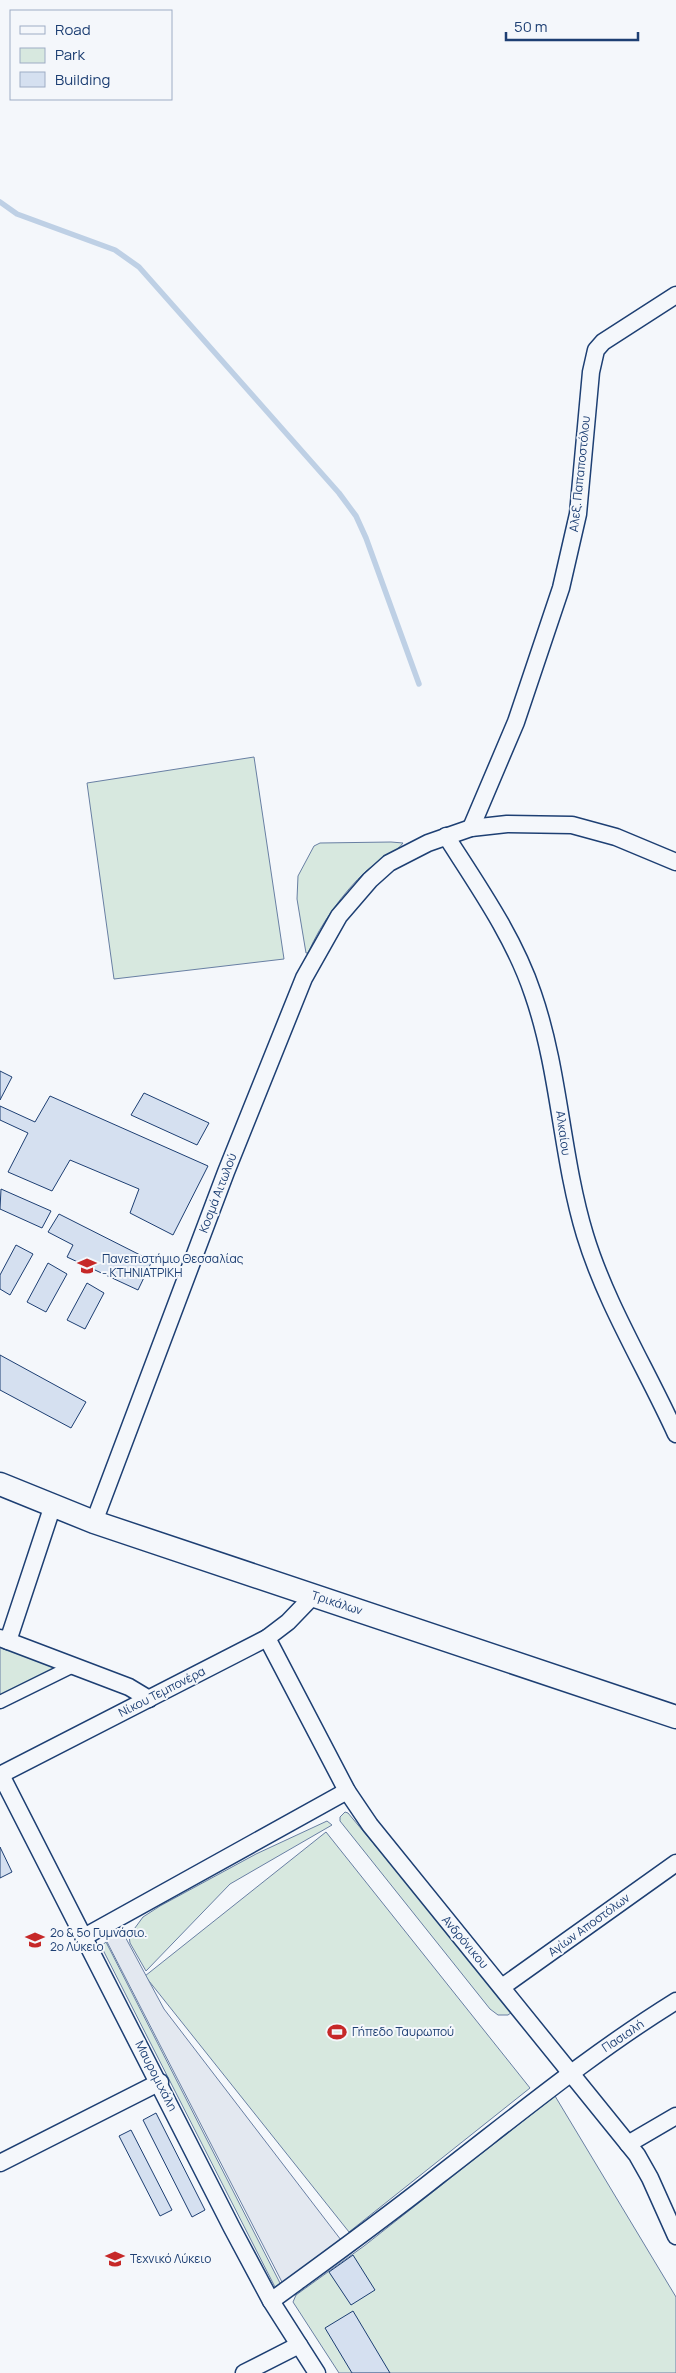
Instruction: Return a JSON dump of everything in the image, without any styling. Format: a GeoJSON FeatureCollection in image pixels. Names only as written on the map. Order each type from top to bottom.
{"type":"FeatureCollection","features":[{"type":"Feature","properties":{"kind":"main road","name":"Τρικάλων"},"geometry":{"type":"LineString","coordinates":[[0,1484],[94,1522],[676,1717]]}},
{"type":"Feature","properties":{"kind":"street","name":"Αλεξ. Παπαποστόλου"},"geometry":{"type":"LineString","coordinates":[[471,828],[516,722],[561,588],[578,514],[588,398],[596,350],[611,335],[676,295]]}},
{"type":"Feature","properties":{"kind":"street","name":"Κοσμά Αιτωλού"},"geometry":{"type":"LineString","coordinates":[[94,1522],[222,1181],[304,978],[339,916],[370,880],[389,863],[446,836],[471,828],[531,823],[572,825],[616,837],[676,862]]}},
{"type":"Feature","properties":{"kind":"street","name":"Αλκαίου"},"geometry":{"type":"LineString","coordinates":[[446,836],[491,907],[526,974],[534,996],[549,1056],[574,1196],[585,1236],[611,1301],[676,1434]]}},
{"type":"Feature","properties":{"kind":"street"},"geometry":{"type":"LineString","coordinates":[[53,1505],[4,1640],[134,1689],[149,1699]]}},
{"type":"Feature","properties":{"kind":"street","name":"Νίκου Τεμπονέρα"},"geometry":{"type":"LineString","coordinates":[[0,1775],[267,1638],[288,1622],[314,1595]]}},
{"type":"Feature","properties":{"kind":"street","name":"Ανδρόνικου"},"geometry":{"type":"LineString","coordinates":[[267,1638],[347,1791],[385,1847],[572,2072],[628,2144],[650,2178],[675,2233]]}},
{"type":"Feature","properties":{"kind":"street"},"geometry":{"type":"LineString","coordinates":[[0,1702],[74,1665]]}},
{"type":"Feature","properties":{"kind":"street","name":"Μαυρομιχάλη"},"geometry":{"type":"LineString","coordinates":[[0,1775],[160,2082],[271,2301],[316,2373]]}},
{"type":"Feature","properties":{"kind":"street"},"geometry":{"type":"LineString","coordinates":[[84,1937],[347,1791]]}},
{"type":"Feature","properties":{"kind":"street","name":"Αγίων Αποστόλων"},"geometry":{"type":"LineString","coordinates":[[502,1987],[676,1862]]}},
{"type":"Feature","properties":{"kind":"street","name":"Πασιαλή"},"geometry":{"type":"LineString","coordinates":[[271,2301],[408,2200],[627,2031],[676,2001]]}},
{"type":"Feature","properties":{"kind":"street"},"geometry":{"type":"LineString","coordinates":[[0,2163],[160,2082]]}},
{"type":"Feature","properties":{"kind":"street"},"geometry":{"type":"LineString","coordinates":[[628,2144],[676,2116]]}},
{"type":"Feature","properties":{"kind":"street"},"geometry":{"type":"LineString","coordinates":[[244,2373],[299,2345]]}},
{"type":"Feature","properties":{"kind":"green space"},"geometry":{"type":"Polygon","coordinates":[[[254,757],[284,959],[114,979],[87,783],[254,757]]]}},
{"type":"Feature","properties":{"kind":"green space"},"geometry":{"type":"Polygon","coordinates":[[[320,843],[403,843],[366,871],[349,889],[333,909],[308,953],[306,953],[297,899],[298,876],[314,846],[320,843]]]}},
{"type":"Feature","properties":{"kind":"green space"},"geometry":{"type":"Polygon","coordinates":[[[0,1639],[70,1664],[0,1699],[0,1639]]]}},
{"type":"Feature","properties":{"kind":"green space"},"geometry":{"type":"Polygon","coordinates":[[[345,1812],[348,1813],[511,2008],[512,2012],[508,2015],[498,2015],[490,2009],[340,1821],[340,1817],[345,1812]]]}},
{"type":"Feature","properties":{"kind":"green space"},"geometry":{"type":"Polygon","coordinates":[[[327,1821],[332,1825],[230,1884],[146,1971],[130,1943],[129,1936],[143,1917],[256,1854],[327,1821]]]}},
{"type":"Feature","properties":{"kind":"green space","name":"Γήπεδο Ταυρωπού"},"geometry":{"type":"Polygon","coordinates":[[[326,1832],[530,2088],[349,2232],[145,1976],[326,1832]]]}},
{"type":"Feature","properties":{"kind":"green space"},"geometry":{"type":"Polygon","coordinates":[[[106,1942],[281,2285],[276,2289],[101,1946],[106,1942]]]}},
{"type":"Feature","properties":{"kind":"green space"},"geometry":{"type":"Polygon","coordinates":[[[555,2096],[676,2297],[676,2373],[339,2373],[293,2302],[296,2295],[364,2246],[555,2096]]]}},
{"type":"Feature","properties":{"kind":"shaded area"},"geometry":{"type":"Polygon","coordinates":[[[122,1931],[164,2009],[341,2240],[283,2284],[106,1940],[122,1931]]]}},
{"type":"Feature","properties":{"kind":"building"},"geometry":{"type":"Polygon","coordinates":[[[0,1071],[12,1077],[0,1100],[0,1071]]]}},
{"type":"Feature","properties":{"kind":"building"},"geometry":{"type":"Polygon","coordinates":[[[144,1093],[209,1123],[197,1145],[131,1115],[144,1093]]]}},
{"type":"Feature","properties":{"kind":"building"},"geometry":{"type":"Polygon","coordinates":[[[50,1096],[208,1166],[173,1235],[130,1213],[139,1189],[70,1160],[52,1191],[8,1172],[28,1133],[0,1120],[0,1106],[35,1122],[50,1096]]]}},
{"type":"Feature","properties":{"kind":"building"},"geometry":{"type":"Polygon","coordinates":[[[1,1189],[51,1211],[42,1228],[0,1209],[1,1189]]]}},
{"type":"Feature","properties":{"kind":"building"},"geometry":{"type":"Polygon","coordinates":[[[59,1214],[152,1261],[138,1290],[67,1257],[73,1245],[48,1232],[59,1214]]]}},
{"type":"Feature","properties":{"kind":"building"},"geometry":{"type":"Polygon","coordinates":[[[16,1245],[33,1254],[10,1295],[0,1289],[0,1275],[16,1245]]]}},
{"type":"Feature","properties":{"kind":"building"},"geometry":{"type":"Polygon","coordinates":[[[48,1263],[67,1274],[46,1312],[27,1302],[48,1263]]]}},
{"type":"Feature","properties":{"kind":"building"},"geometry":{"type":"Polygon","coordinates":[[[87,1283],[104,1293],[85,1329],[67,1320],[87,1283]]]}},
{"type":"Feature","properties":{"kind":"building"},"geometry":{"type":"Polygon","coordinates":[[[0,1355],[86,1402],[71,1428],[0,1390],[0,1355]]]}},
{"type":"Feature","properties":{"kind":"building"},"geometry":{"type":"Polygon","coordinates":[[[0,1847],[12,1872],[0,1878],[0,1847]]]}},
{"type":"Feature","properties":{"kind":"building"},"geometry":{"type":"Polygon","coordinates":[[[156,2113],[205,2210],[192,2217],[143,2120],[156,2113]]]}},
{"type":"Feature","properties":{"kind":"building"},"geometry":{"type":"Polygon","coordinates":[[[131,2130],[172,2210],[160,2216],[119,2136],[131,2130]]]}},
{"type":"Feature","properties":{"kind":"building"},"geometry":{"type":"Polygon","coordinates":[[[353,2255],[375,2290],[351,2305],[329,2272],[353,2255]]]}},
{"type":"Feature","properties":{"kind":"building"},"geometry":{"type":"Polygon","coordinates":[[[353,2311],[390,2373],[352,2373],[325,2328],[353,2311]]]}},
{"type":"Feature","properties":{"kind":"waterway"},"geometry":{"type":"LineString","coordinates":[[0,202],[17,214],[115,250],[139,267],[339,493],[356,516],[366,538],[419,684]]}},
{"type":"Feature","properties":{"kind":"place","name":"Πανεπιστήμιο Θεσσαλίας - ΚΤΗΝΙΑΤΡΙΚΗ"},"geometry":{"type":"Point","coordinates":[87,1266]}},
{"type":"Feature","properties":{"kind":"place","name":"2ο & 5ο Γυμνάσιο. 2ο Λύκειο"},"geometry":{"type":"Point","coordinates":[35,1940]}},
{"type":"Feature","properties":{"kind":"place","name":"Γήπεδο Ταυρωπού"},"geometry":{"type":"Point","coordinates":[337,2032]}},
{"type":"Feature","properties":{"kind":"place","name":"Τεχνικό Λύκειο"},"geometry":{"type":"Point","coordinates":[115,2259]}}]}
